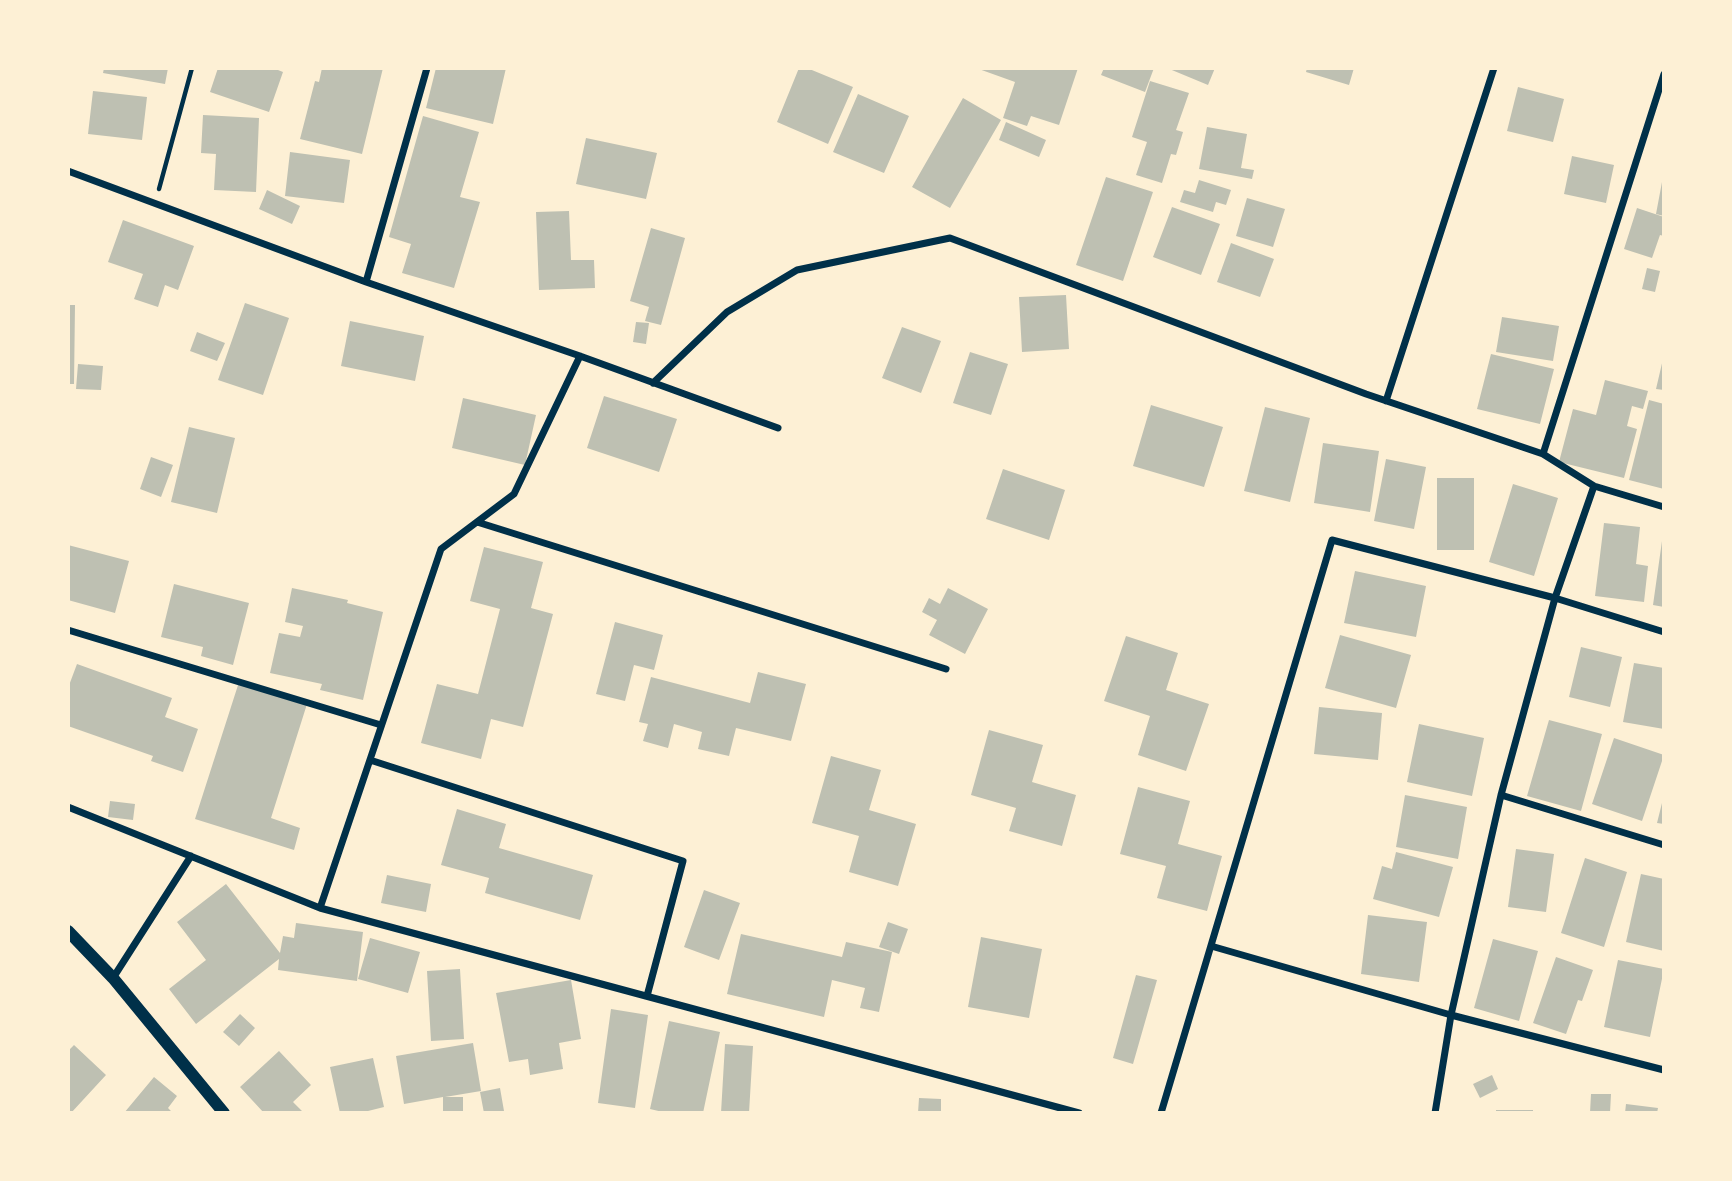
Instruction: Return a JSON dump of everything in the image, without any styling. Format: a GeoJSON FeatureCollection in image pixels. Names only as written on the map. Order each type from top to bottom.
{"type":"FeatureCollection","features":[{"type":"Feature","properties":{"kind":"street"},"geometry":{"type":"LineString","coordinates":[[366,282],[427,68]]}},
{"type":"Feature","properties":{"kind":"street"},"geometry":{"type":"LineString","coordinates":[[1386,401],[1494,68]]}},
{"type":"Feature","properties":{"kind":"street"},"geometry":{"type":"LineString","coordinates":[[1543,454],[1664,74]]}},
{"type":"Feature","properties":{"kind":"street"},"geometry":{"type":"LineString","coordinates":[[68,171],[366,282],[778,428]]}},
{"type":"Feature","properties":{"kind":"street"},"geometry":{"type":"LineString","coordinates":[[653,383],[727,313],[797,270],[950,238],[1386,401],[1543,454],[1594,486],[1664,507]]}},
{"type":"Feature","properties":{"kind":"street"},"geometry":{"type":"LineString","coordinates":[[320,908],[441,549],[514,494],[580,356]]}},
{"type":"Feature","properties":{"kind":"street"},"geometry":{"type":"LineString","coordinates":[[1435,1113],[1451,1015],[1502,795],[1555,598],[1594,486]]}},
{"type":"Feature","properties":{"kind":"street"},"geometry":{"type":"LineString","coordinates":[[477,522],[946,669]]}},
{"type":"Feature","properties":{"kind":"street"},"geometry":{"type":"LineString","coordinates":[[1161,1113],[1332,540],[1555,598],[1664,632]]}},
{"type":"Feature","properties":{"kind":"street"},"geometry":{"type":"LineString","coordinates":[[68,630],[381,725]]}},
{"type":"Feature","properties":{"kind":"street"},"geometry":{"type":"LineString","coordinates":[[370,761],[683,861],[647,996]]}},
{"type":"Feature","properties":{"kind":"street"},"geometry":{"type":"LineString","coordinates":[[1502,795],[1664,845]]}},
{"type":"Feature","properties":{"kind":"street"},"geometry":{"type":"LineString","coordinates":[[68,807],[320,908],[1079,1113]]}},
{"type":"Feature","properties":{"kind":"street"},"geometry":{"type":"LineString","coordinates":[[113,978],[191,856]]}},
{"type":"Feature","properties":{"kind":"street"},"geometry":{"type":"LineString","coordinates":[[68,931],[113,978],[224,1113]]}},
{"type":"Feature","properties":{"kind":"street"},"geometry":{"type":"LineString","coordinates":[[1211,946],[1451,1015],[1664,1070]]}},
{"type":"Feature","properties":{"kind":"path"},"geometry":{"type":"LineString","coordinates":[[156,203],[192,68]]}},
{"type":"Feature","properties":{"kind":"building"},"geometry":{"type":"Polygon","coordinates":[[[104,68],[168,68],[165,84],[103,73],[104,68]]]}},
{"type":"Feature","properties":{"kind":"building"},"geometry":{"type":"Polygon","coordinates":[[[218,68],[273,68],[283,72],[269,112],[210,92],[218,68]]]}},
{"type":"Feature","properties":{"kind":"building"},"geometry":{"type":"Polygon","coordinates":[[[322,68],[383,68],[362,154],[300,139],[315,81],[319,82],[322,68]]]}},
{"type":"Feature","properties":{"kind":"building"},"geometry":{"type":"Polygon","coordinates":[[[436,68],[506,68],[493,124],[426,108],[436,68]]]}},
{"type":"Feature","properties":{"kind":"building"},"geometry":{"type":"Polygon","coordinates":[[[799,68],[807,68],[853,87],[828,144],[777,122],[799,68]]]}},
{"type":"Feature","properties":{"kind":"building"},"geometry":{"type":"Polygon","coordinates":[[[976,68],[1078,68],[1059,125],[1031,116],[1027,126],[1003,118],[1015,82],[976,68]]]}},
{"type":"Feature","properties":{"kind":"building"},"geometry":{"type":"Polygon","coordinates":[[[1104,68],[1154,68],[1145,92],[1101,75],[1104,68]]]}},
{"type":"Feature","properties":{"kind":"building"},"geometry":{"type":"Polygon","coordinates":[[[1167,68],[1215,68],[1208,85],[1167,68]]]}},
{"type":"Feature","properties":{"kind":"building"},"geometry":{"type":"Polygon","coordinates":[[[1307,68],[1354,68],[1349,85],[1306,72],[1307,68]]]}},
{"type":"Feature","properties":{"kind":"building"},"geometry":{"type":"Polygon","coordinates":[[[1150,81],[1189,93],[1176,130],[1183,132],[1176,155],[1171,154],[1162,183],[1136,175],[1147,142],[1132,137],[1150,81]]]}},
{"type":"Feature","properties":{"kind":"building"},"geometry":{"type":"Polygon","coordinates":[[[1518,87],[1564,99],[1553,142],[1507,131],[1518,87]]]}},
{"type":"Feature","properties":{"kind":"building"},"geometry":{"type":"Polygon","coordinates":[[[93,91],[147,97],[142,140],[88,134],[93,91]]]}},
{"type":"Feature","properties":{"kind":"building"},"geometry":{"type":"Polygon","coordinates":[[[858,94],[909,116],[884,173],[833,152],[858,94]]]}},
{"type":"Feature","properties":{"kind":"building"},"geometry":{"type":"Polygon","coordinates":[[[963,98],[1001,120],[950,208],[912,187],[963,98]]]}},
{"type":"Feature","properties":{"kind":"building"},"geometry":{"type":"Polygon","coordinates":[[[203,115],[259,118],[256,192],[214,190],[216,154],[201,153],[203,115]]]}},
{"type":"Feature","properties":{"kind":"building"},"geometry":{"type":"Polygon","coordinates":[[[423,116],[479,132],[460,197],[480,202],[454,288],[402,273],[411,244],[389,237],[423,116]]]}},
{"type":"Feature","properties":{"kind":"building"},"geometry":{"type":"Polygon","coordinates":[[[1006,122],[1046,140],[1039,157],[999,140],[1006,122]]]}},
{"type":"Feature","properties":{"kind":"building"},"geometry":{"type":"Polygon","coordinates":[[[1207,127],[1247,134],[1241,168],[1254,170],[1252,179],[1199,169],[1207,127]]]}},
{"type":"Feature","properties":{"kind":"building"},"geometry":{"type":"Polygon","coordinates":[[[586,138],[657,153],[646,199],[576,184],[586,138]]]}},
{"type":"Feature","properties":{"kind":"building"},"geometry":{"type":"Polygon","coordinates":[[[290,152],[350,160],[344,203],[285,196],[290,152]]]}},
{"type":"Feature","properties":{"kind":"building"},"geometry":{"type":"Polygon","coordinates":[[[1572,156],[1614,165],[1606,203],[1564,194],[1572,156]]]}},
{"type":"Feature","properties":{"kind":"building"},"geometry":{"type":"Polygon","coordinates":[[[1106,177],[1153,192],[1123,281],[1076,265],[1106,177]]]}},
{"type":"Feature","properties":{"kind":"building"},"geometry":{"type":"Polygon","coordinates":[[[1199,180],[1231,190],[1226,205],[1216,202],[1213,212],[1180,202],[1184,190],[1195,193],[1199,180]]]}},
{"type":"Feature","properties":{"kind":"building"},"geometry":{"type":"Polygon","coordinates":[[[1662,182],[1664,183],[1664,216],[1656,214],[1662,182]]]}},
{"type":"Feature","properties":{"kind":"building"},"geometry":{"type":"Polygon","coordinates":[[[267,190],[300,206],[292,224],[259,209],[267,190]]]}},
{"type":"Feature","properties":{"kind":"building"},"geometry":{"type":"Polygon","coordinates":[[[1247,198],[1285,209],[1273,247],[1236,236],[1247,198]]]}},
{"type":"Feature","properties":{"kind":"building"},"geometry":{"type":"Polygon","coordinates":[[[1172,207],[1220,224],[1201,275],[1153,257],[1172,207]]]}},
{"type":"Feature","properties":{"kind":"building"},"geometry":{"type":"Polygon","coordinates":[[[1637,208],[1664,217],[1664,236],[1660,235],[1652,258],[1624,249],[1637,208]]]}},
{"type":"Feature","properties":{"kind":"building"},"geometry":{"type":"Polygon","coordinates":[[[569,211],[571,260],[594,260],[595,288],[539,290],[536,212],[569,211]]]}},
{"type":"Feature","properties":{"kind":"building"},"geometry":{"type":"Polygon","coordinates":[[[123,220],[194,246],[178,290],[165,285],[158,307],[134,299],[143,274],[108,262],[123,220]]]}},
{"type":"Feature","properties":{"kind":"building"},"geometry":{"type":"Polygon","coordinates":[[[651,228],[685,238],[661,325],[645,321],[649,307],[630,301],[651,228]]]}},
{"type":"Feature","properties":{"kind":"building"},"geometry":{"type":"Polygon","coordinates":[[[1231,243],[1274,259],[1260,297],[1217,282],[1231,243]]]}},
{"type":"Feature","properties":{"kind":"building"},"geometry":{"type":"Polygon","coordinates":[[[1647,268],[1660,271],[1655,292],[1642,289],[1647,268]]]}},
{"type":"Feature","properties":{"kind":"building"},"geometry":{"type":"Polygon","coordinates":[[[1066,295],[1069,349],[1022,352],[1019,297],[1066,295]]]}},
{"type":"Feature","properties":{"kind":"building"},"geometry":{"type":"Polygon","coordinates":[[[245,303],[289,318],[263,395],[218,380],[245,303]]]}},
{"type":"Feature","properties":{"kind":"building"},"geometry":{"type":"Polygon","coordinates":[[[68,305],[75,305],[74,384],[68,384],[68,305]]]}},
{"type":"Feature","properties":{"kind":"building"},"geometry":{"type":"Polygon","coordinates":[[[1502,317],[1559,326],[1553,361],[1496,352],[1502,317]]]}},
{"type":"Feature","properties":{"kind":"building"},"geometry":{"type":"Polygon","coordinates":[[[350,321],[424,336],[415,381],[341,366],[350,321]]]}},
{"type":"Feature","properties":{"kind":"building"},"geometry":{"type":"Polygon","coordinates":[[[636,322],[649,323],[646,344],[633,342],[636,322]]]}},
{"type":"Feature","properties":{"kind":"building"},"geometry":{"type":"Polygon","coordinates":[[[902,327],[941,341],[921,393],[882,378],[902,327]]]}},
{"type":"Feature","properties":{"kind":"building"},"geometry":{"type":"Polygon","coordinates":[[[197,332],[225,343],[217,361],[190,351],[197,332]]]}},
{"type":"Feature","properties":{"kind":"building"},"geometry":{"type":"Polygon","coordinates":[[[970,352],[1008,364],[991,415],[953,403],[970,352]]]}},
{"type":"Feature","properties":{"kind":"building"},"geometry":{"type":"Polygon","coordinates":[[[1491,354],[1554,369],[1540,424],[1477,409],[1491,354]]]}},
{"type":"Feature","properties":{"kind":"building"},"geometry":{"type":"Polygon","coordinates":[[[1664,359],[1664,390],[1656,389],[1664,359]]]}},
{"type":"Feature","properties":{"kind":"building"},"geometry":{"type":"Polygon","coordinates":[[[78,364],[103,366],[101,390],[76,389],[78,364]]]}},
{"type":"Feature","properties":{"kind":"building"},"geometry":{"type":"Polygon","coordinates":[[[1605,380],[1648,391],[1643,409],[1632,406],[1627,426],[1637,429],[1624,478],[1559,462],[1573,409],[1596,415],[1605,380]]]}},
{"type":"Feature","properties":{"kind":"building"},"geometry":{"type":"Polygon","coordinates":[[[604,396],[677,419],[659,472],[587,448],[604,396]]]}},
{"type":"Feature","properties":{"kind":"building"},"geometry":{"type":"Polygon","coordinates":[[[463,398],[536,415],[525,465],[452,448],[463,398]]]}},
{"type":"Feature","properties":{"kind":"building"},"geometry":{"type":"Polygon","coordinates":[[[1649,400],[1664,404],[1664,489],[1629,480],[1649,400]]]}},
{"type":"Feature","properties":{"kind":"building"},"geometry":{"type":"Polygon","coordinates":[[[1151,405],[1223,427],[1204,487],[1133,466],[1151,405]]]}},
{"type":"Feature","properties":{"kind":"building"},"geometry":{"type":"Polygon","coordinates":[[[1265,407],[1310,418],[1290,502],[1244,491],[1265,407]]]}},
{"type":"Feature","properties":{"kind":"building"},"geometry":{"type":"Polygon","coordinates":[[[189,427],[235,438],[217,513],[171,502],[189,427]]]}},
{"type":"Feature","properties":{"kind":"building"},"geometry":{"type":"Polygon","coordinates":[[[1323,443],[1379,451],[1370,512],[1314,503],[1323,443]]]}},
{"type":"Feature","properties":{"kind":"building"},"geometry":{"type":"Polygon","coordinates":[[[151,457],[173,465],[161,497],[140,489],[151,457]]]}},
{"type":"Feature","properties":{"kind":"building"},"geometry":{"type":"Polygon","coordinates":[[[1386,459],[1426,467],[1414,529],[1374,521],[1386,459]]]}},
{"type":"Feature","properties":{"kind":"building"},"geometry":{"type":"Polygon","coordinates":[[[1003,469],[1065,490],[1049,540],[986,519],[1003,469]]]}},
{"type":"Feature","properties":{"kind":"building"},"geometry":{"type":"Polygon","coordinates":[[[1437,478],[1474,478],[1474,550],[1437,550],[1437,478]]]}},
{"type":"Feature","properties":{"kind":"building"},"geometry":{"type":"Polygon","coordinates":[[[1513,484],[1558,498],[1534,576],[1489,562],[1513,484]]]}},
{"type":"Feature","properties":{"kind":"building"},"geometry":{"type":"Polygon","coordinates":[[[1604,523],[1640,527],[1636,564],[1648,566],[1644,602],[1595,596],[1604,523]]]}},
{"type":"Feature","properties":{"kind":"building"},"geometry":{"type":"Polygon","coordinates":[[[1664,541],[1664,607],[1653,605],[1664,541]]]}},
{"type":"Feature","properties":{"kind":"building"},"geometry":{"type":"Polygon","coordinates":[[[68,545],[129,561],[115,613],[68,600],[68,545]]]}},
{"type":"Feature","properties":{"kind":"building"},"geometry":{"type":"Polygon","coordinates":[[[484,547],[543,562],[531,608],[553,614],[523,727],[491,719],[481,759],[421,743],[437,684],[478,694],[500,609],[470,601],[484,547]]]}},
{"type":"Feature","properties":{"kind":"building"},"geometry":{"type":"Polygon","coordinates":[[[1355,571],[1426,586],[1416,637],[1344,623],[1355,571]]]}},
{"type":"Feature","properties":{"kind":"building"},"geometry":{"type":"Polygon","coordinates":[[[174,584],[249,603],[233,665],[201,656],[203,647],[161,637],[174,584]]]}},
{"type":"Feature","properties":{"kind":"building"},"geometry":{"type":"Polygon","coordinates":[[[292,588],[348,600],[347,603],[383,612],[363,700],[320,690],[322,684],[270,673],[279,633],[300,637],[303,626],[285,622],[292,588]]]}},
{"type":"Feature","properties":{"kind":"building"},"geometry":{"type":"Polygon","coordinates":[[[948,588],[988,609],[965,654],[929,635],[937,620],[922,612],[929,598],[940,604],[948,588]]]}},
{"type":"Feature","properties":{"kind":"building"},"geometry":{"type":"Polygon","coordinates":[[[615,622],[663,635],[654,670],[634,665],[625,701],[596,694],[615,622]]]}},
{"type":"Feature","properties":{"kind":"building"},"geometry":{"type":"Polygon","coordinates":[[[1340,635],[1411,655],[1396,708],[1325,688],[1340,635]]]}},
{"type":"Feature","properties":{"kind":"building"},"geometry":{"type":"Polygon","coordinates":[[[1126,636],[1178,653],[1166,690],[1209,704],[1186,771],[1138,755],[1150,716],[1104,701],[1126,636]]]}},
{"type":"Feature","properties":{"kind":"building"},"geometry":{"type":"Polygon","coordinates":[[[1581,647],[1622,657],[1610,707],[1569,697],[1581,647]]]}},
{"type":"Feature","properties":{"kind":"building"},"geometry":{"type":"Polygon","coordinates":[[[1634,663],[1664,668],[1664,729],[1623,722],[1634,663]]]}},
{"type":"Feature","properties":{"kind":"building"},"geometry":{"type":"Polygon","coordinates":[[[77,664],[172,698],[165,717],[198,729],[183,772],[151,761],[153,756],[68,726],[68,688],[77,664]]]}},
{"type":"Feature","properties":{"kind":"building"},"geometry":{"type":"Polygon","coordinates":[[[758,672],[806,684],[791,741],[736,728],[729,756],[698,749],[702,732],[674,724],[668,748],[643,741],[648,724],[639,722],[651,677],[750,703],[758,672]]]}},
{"type":"Feature","properties":{"kind":"building"},"geometry":{"type":"Polygon","coordinates":[[[239,682],[307,704],[271,818],[300,828],[294,850],[195,819],[239,682]]]}},
{"type":"Feature","properties":{"kind":"building"},"geometry":{"type":"Polygon","coordinates":[[[1319,707],[1382,713],[1378,760],[1314,754],[1319,707]]]}},
{"type":"Feature","properties":{"kind":"building"},"geometry":{"type":"Polygon","coordinates":[[[1549,720],[1602,734],[1581,811],[1527,796],[1549,720]]]}},
{"type":"Feature","properties":{"kind":"building"},"geometry":{"type":"Polygon","coordinates":[[[1419,724],[1484,738],[1472,796],[1407,782],[1419,724]]]}},
{"type":"Feature","properties":{"kind":"building"},"geometry":{"type":"Polygon","coordinates":[[[989,730],[1043,745],[1032,782],[1076,795],[1062,846],[1009,831],[1016,808],[971,795],[989,730]]]}},
{"type":"Feature","properties":{"kind":"building"},"geometry":{"type":"Polygon","coordinates":[[[1614,738],[1664,755],[1642,821],[1592,804],[1614,738]]]}},
{"type":"Feature","properties":{"kind":"building"},"geometry":{"type":"Polygon","coordinates":[[[831,756],[881,770],[869,810],[916,824],[898,886],[849,872],[859,836],[812,823],[831,756]]]}},
{"type":"Feature","properties":{"kind":"building"},"geometry":{"type":"Polygon","coordinates":[[[1138,787],[1190,801],[1178,844],[1222,856],[1207,911],[1157,898],[1166,866],[1120,854],[1138,787]]]}},
{"type":"Feature","properties":{"kind":"building"},"geometry":{"type":"Polygon","coordinates":[[[1405,795],[1467,807],[1458,859],[1396,847],[1405,795]]]}},
{"type":"Feature","properties":{"kind":"building"},"geometry":{"type":"Polygon","coordinates":[[[1664,799],[1664,824],[1657,823],[1664,799]]]}},
{"type":"Feature","properties":{"kind":"building"},"geometry":{"type":"Polygon","coordinates":[[[110,801],[135,804],[133,820],[108,817],[110,801]]]}},
{"type":"Feature","properties":{"kind":"building"},"geometry":{"type":"Polygon","coordinates":[[[457,809],[506,824],[499,848],[593,875],[580,920],[485,893],[489,878],[441,865],[457,809]]]}},
{"type":"Feature","properties":{"kind":"building"},"geometry":{"type":"Polygon","coordinates":[[[1516,849],[1554,854],[1546,912],[1508,907],[1516,849]]]}},
{"type":"Feature","properties":{"kind":"building"},"geometry":{"type":"Polygon","coordinates":[[[1396,852],[1453,867],[1439,917],[1373,899],[1382,866],[1392,869],[1396,852]]]}},
{"type":"Feature","properties":{"kind":"building"},"geometry":{"type":"Polygon","coordinates":[[[1585,858],[1627,872],[1604,947],[1561,933],[1585,858]]]}},
{"type":"Feature","properties":{"kind":"building"},"geometry":{"type":"Polygon","coordinates":[[[1641,874],[1664,879],[1664,951],[1626,942],[1641,874]]]}},
{"type":"Feature","properties":{"kind":"building"},"geometry":{"type":"Polygon","coordinates":[[[387,875],[431,884],[426,912],[381,903],[387,875]]]}},
{"type":"Feature","properties":{"kind":"building"},"geometry":{"type":"Polygon","coordinates":[[[226,884],[280,953],[283,936],[294,938],[296,923],[363,932],[357,981],[278,970],[279,959],[196,1024],[169,989],[206,960],[177,922],[226,884]]]}},
{"type":"Feature","properties":{"kind":"building"},"geometry":{"type":"Polygon","coordinates":[[[704,890],[740,903],[719,960],[684,947],[704,890]]]}},
{"type":"Feature","properties":{"kind":"building"},"geometry":{"type":"Polygon","coordinates":[[[1368,915],[1427,922],[1419,982],[1361,974],[1368,915]]]}},
{"type":"Feature","properties":{"kind":"building"},"geometry":{"type":"Polygon","coordinates":[[[888,922],[908,929],[899,954],[879,947],[888,922]]]}},
{"type":"Feature","properties":{"kind":"building"},"geometry":{"type":"Polygon","coordinates":[[[741,934],[842,957],[846,942],[892,952],[879,1012],[860,1008],[865,988],[832,980],[824,1017],[727,994],[741,934]]]}},
{"type":"Feature","properties":{"kind":"building"},"geometry":{"type":"Polygon","coordinates":[[[981,937],[1042,949],[1029,1018],[968,1007],[981,937]]]}},
{"type":"Feature","properties":{"kind":"building"},"geometry":{"type":"Polygon","coordinates":[[[370,938],[420,952],[408,993],[358,979],[370,938]]]}},
{"type":"Feature","properties":{"kind":"building"},"geometry":{"type":"Polygon","coordinates":[[[1493,939],[1538,951],[1519,1021],[1474,1008],[1493,939]]]}},
{"type":"Feature","properties":{"kind":"building"},"geometry":{"type":"Polygon","coordinates":[[[1556,957],[1593,970],[1582,1001],[1578,1000],[1566,1034],[1533,1023],[1556,957]]]}},
{"type":"Feature","properties":{"kind":"building"},"geometry":{"type":"Polygon","coordinates":[[[1618,960],[1664,969],[1650,1037],[1604,1027],[1618,960]]]}},
{"type":"Feature","properties":{"kind":"building"},"geometry":{"type":"Polygon","coordinates":[[[460,969],[464,1039],[431,1041],[427,971],[460,969]]]}},
{"type":"Feature","properties":{"kind":"building"},"geometry":{"type":"Polygon","coordinates":[[[1136,975],[1157,980],[1133,1064],[1113,1058],[1136,975]]]}},
{"type":"Feature","properties":{"kind":"building"},"geometry":{"type":"Polygon","coordinates":[[[571,980],[581,1039],[559,1043],[563,1069],[530,1075],[528,1059],[509,1062],[496,993],[571,980]]]}},
{"type":"Feature","properties":{"kind":"building"},"geometry":{"type":"Polygon","coordinates":[[[611,1009],[648,1015],[635,1108],[598,1103],[611,1009]]]}},
{"type":"Feature","properties":{"kind":"building"},"geometry":{"type":"Polygon","coordinates":[[[240,1014],[255,1028],[239,1046],[223,1032],[240,1014]]]}},
{"type":"Feature","properties":{"kind":"building"},"geometry":{"type":"Polygon","coordinates":[[[669,1021],[720,1032],[703,1113],[667,1113],[650,1109],[669,1021]]]}},
{"type":"Feature","properties":{"kind":"building"},"geometry":{"type":"Polygon","coordinates":[[[473,1043],[481,1091],[445,1097],[463,1097],[463,1113],[443,1113],[443,1097],[404,1104],[396,1056],[473,1043]]]}},
{"type":"Feature","properties":{"kind":"building"},"geometry":{"type":"Polygon","coordinates":[[[725,1044],[753,1046],[749,1113],[721,1113],[725,1044]]]}},
{"type":"Feature","properties":{"kind":"building"},"geometry":{"type":"Polygon","coordinates":[[[74,1045],[106,1075],[71,1113],[68,1113],[68,1051],[74,1045]]]}},
{"type":"Feature","properties":{"kind":"building"},"geometry":{"type":"Polygon","coordinates":[[[279,1051],[311,1085],[293,1102],[304,1113],[264,1113],[240,1087],[279,1051]]]}},
{"type":"Feature","properties":{"kind":"building"},"geometry":{"type":"Polygon","coordinates":[[[373,1058],[384,1107],[360,1113],[340,1113],[330,1067],[373,1058]]]}},
{"type":"Feature","properties":{"kind":"building"},"geometry":{"type":"Polygon","coordinates":[[[1492,1075],[1498,1089],[1480,1098],[1473,1084],[1492,1075]]]}},
{"type":"Feature","properties":{"kind":"building"},"geometry":{"type":"Polygon","coordinates":[[[154,1077],[177,1096],[168,1108],[173,1113],[124,1113],[154,1077]]]}},
{"type":"Feature","properties":{"kind":"building"},"geometry":{"type":"Polygon","coordinates":[[[500,1088],[504,1111],[484,1113],[480,1092],[500,1088]]]}},
{"type":"Feature","properties":{"kind":"building"},"geometry":{"type":"Polygon","coordinates":[[[1591,1094],[1611,1094],[1610,1113],[1590,1113],[1591,1094]]]}},
{"type":"Feature","properties":{"kind":"building"},"geometry":{"type":"Polygon","coordinates":[[[919,1098],[941,1099],[941,1113],[918,1113],[919,1098]]]}},
{"type":"Feature","properties":{"kind":"building"},"geometry":{"type":"Polygon","coordinates":[[[1626,1104],[1658,1108],[1657,1113],[1625,1113],[1626,1104]]]}},
{"type":"Feature","properties":{"kind":"building"},"geometry":{"type":"Polygon","coordinates":[[[1496,1110],[1533,1110],[1533,1113],[1496,1113],[1496,1110]]]}}]}
